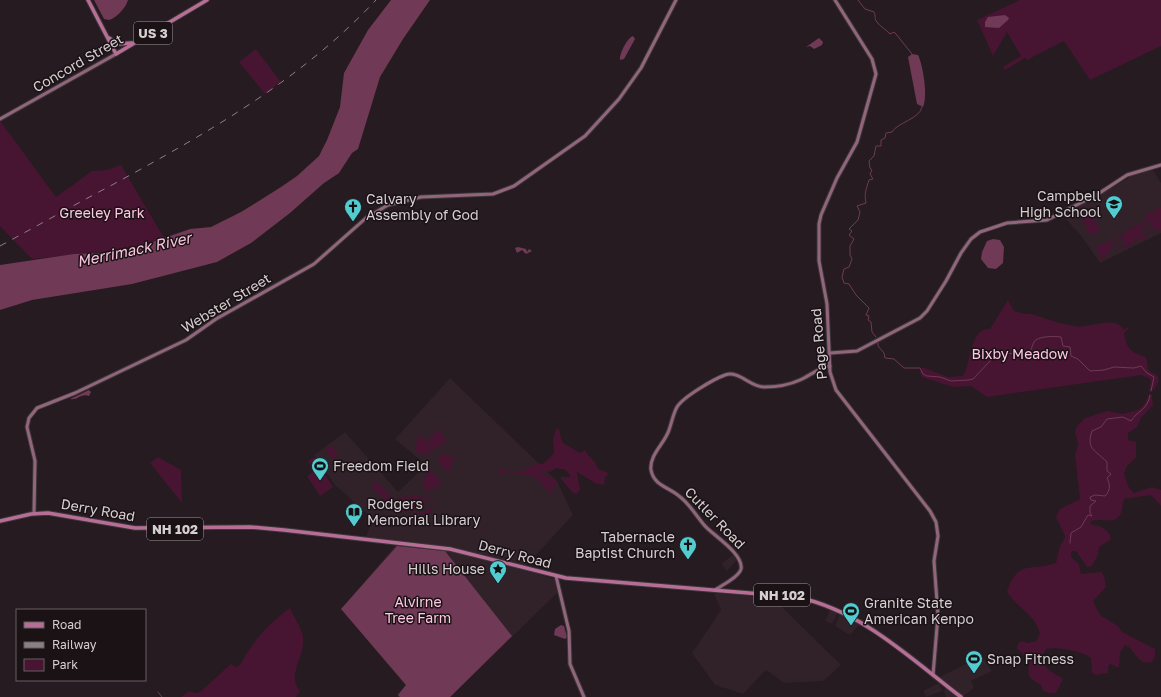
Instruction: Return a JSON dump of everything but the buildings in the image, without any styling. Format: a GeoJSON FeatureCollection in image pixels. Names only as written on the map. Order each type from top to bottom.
{"type":"FeatureCollection","features":[{"type":"Feature","properties":{"kind":"main road","name":"US 3"},"geometry":{"type":"LineString","coordinates":[[88,0],[116,54]]}},
{"type":"Feature","properties":{"kind":"main road","name":"Concord Street"},"geometry":{"type":"LineString","coordinates":[[116,54],[207,0]]}},
{"type":"Feature","properties":{"kind":"main road"},"geometry":{"type":"LineString","coordinates":[[106,36],[118,44],[136,43]]}},
{"type":"Feature","properties":{"kind":"main road","name":"Derry Road"},"geometry":{"type":"LineString","coordinates":[[34,513],[63,515],[131,528],[258,528],[406,543],[464,552],[561,577],[791,596],[812,600],[833,607],[871,628],[961,697]]}},
{"type":"Feature","properties":{"kind":"main road","name":"NH 102"},"geometry":{"type":"LineString","coordinates":[[0,521],[34,513]]}},
{"type":"Feature","properties":{"kind":"street","name":"Webster Street"},"geometry":{"type":"LineString","coordinates":[[34,513],[35,461],[28,430],[29,418],[33,411],[43,404],[75,393],[186,340],[216,319],[303,271],[322,258],[362,221],[380,209],[396,202],[427,196],[491,194],[501,192],[514,186],[546,161],[584,136],[631,83],[676,0]]}},
{"type":"Feature","properties":{"kind":"street","name":"Page Road"},"geometry":{"type":"LineString","coordinates":[[835,0],[872,59],[876,74],[856,142],[837,178],[820,219],[819,261],[827,304],[830,376],[836,390],[854,416],[930,511],[937,526],[938,541],[934,565],[938,622],[933,675]]}},
{"type":"Feature","properties":{"kind":"street","name":"Concord Street"},"geometry":{"type":"LineString","coordinates":[[0,119],[116,54]]}},
{"type":"Feature","properties":{"kind":"street"},"geometry":{"type":"LineString","coordinates":[[830,353],[857,351],[920,318],[927,311],[946,281],[961,253],[969,242],[980,232],[1007,223],[1037,222],[1050,218],[1098,194],[1127,174],[1161,165]]}},
{"type":"Feature","properties":{"kind":"street","name":"Cutler Road"},"geometry":{"type":"LineString","coordinates":[[716,590],[740,571],[741,564],[737,557],[705,526],[682,497],[659,484],[652,472],[652,458],[667,435],[674,413],[684,400],[723,375],[733,375],[757,386],[771,386],[794,382],[819,368],[830,366]]}},
{"type":"Feature","properties":{"kind":"street"},"geometry":{"type":"LineString","coordinates":[[556,576],[569,631],[570,664],[584,697]]}},
{"type":"Feature","properties":{"kind":"street"},"geometry":{"type":"LineString","coordinates":[[557,581],[561,577]]}},
{"type":"Feature","properties":{"kind":"street"},"geometry":{"type":"LineString","coordinates":[[723,590],[724,584]]}},
{"type":"Feature","properties":{"kind":"shaded area"},"geometry":{"type":"Polygon","coordinates":[[[94,0],[128,0],[120,12],[109,20],[104,19],[94,0]]]}},
{"type":"Feature","properties":{"kind":"shaded area"},"geometry":{"type":"Polygon","coordinates":[[[391,0],[430,0],[403,39],[380,77],[358,149],[352,153],[339,173],[324,183],[290,213],[251,243],[217,262],[132,284],[32,300],[0,310],[0,265],[74,254],[104,253],[138,247],[190,229],[211,227],[241,212],[297,176],[319,156],[340,107],[344,73],[368,30],[391,0]]]}},
{"type":"Feature","properties":{"kind":"shaded area"},"geometry":{"type":"Polygon","coordinates":[[[1005,15],[1009,18],[999,28],[985,27],[985,22],[988,17],[1005,15]]]}},
{"type":"Feature","properties":{"kind":"shaded area"},"geometry":{"type":"Polygon","coordinates":[[[633,36],[635,39],[624,59],[620,60],[624,46],[633,36]]]}},
{"type":"Feature","properties":{"kind":"shaded area"},"geometry":{"type":"Polygon","coordinates":[[[819,38],[823,42],[822,45],[814,49],[810,46],[806,47],[819,38]]]}},
{"type":"Feature","properties":{"kind":"shaded area"},"geometry":{"type":"Polygon","coordinates":[[[912,54],[918,55],[923,73],[925,96],[923,107],[917,104],[908,57],[912,54]]]}},
{"type":"Feature","properties":{"kind":"shaded area","name":"Campbell High School"},"geometry":{"type":"Polygon","coordinates":[[[1153,170],[1161,183],[1161,233],[1100,263],[1082,237],[1063,216],[1132,176],[1153,170]]]}},
{"type":"Feature","properties":{"kind":"shaded area"},"geometry":{"type":"Polygon","coordinates":[[[993,239],[1000,240],[1004,247],[1003,263],[996,269],[988,268],[981,259],[982,252],[987,241],[993,239]]]}},
{"type":"Feature","properties":{"kind":"shaded area"},"geometry":{"type":"Polygon","coordinates":[[[518,247],[526,249],[527,252],[529,249],[532,251],[526,254],[522,250],[517,253],[515,248],[518,247]]]}},
{"type":"Feature","properties":{"kind":"shaded area"},"geometry":{"type":"Polygon","coordinates":[[[450,378],[557,481],[573,515],[523,569],[554,579],[559,591],[451,697],[398,697],[397,695],[405,685],[341,609],[399,541],[366,537],[373,519],[335,485],[314,455],[345,432],[398,492],[426,465],[395,439],[450,378]]]}},
{"type":"Feature","properties":{"kind":"shaded area"},"geometry":{"type":"Polygon","coordinates":[[[89,390],[91,392],[89,396],[84,395],[75,399],[70,399],[89,390]]]}},
{"type":"Feature","properties":{"kind":"shaded area","name":"Alvirne Tree Farm"},"geometry":{"type":"Polygon","coordinates":[[[397,546],[445,551],[512,636],[450,697],[400,697],[398,695],[406,685],[341,609],[397,546]]]}},
{"type":"Feature","properties":{"kind":"shaded area"},"geometry":{"type":"Polygon","coordinates":[[[733,555],[737,560],[727,571],[721,564],[733,555]]]}},
{"type":"Feature","properties":{"kind":"shaded area"},"geometry":{"type":"Polygon","coordinates":[[[714,593],[773,598],[841,665],[823,681],[784,683],[766,670],[743,694],[715,685],[692,653],[721,610],[714,593]]]}},
{"type":"Feature","properties":{"kind":"shaded area"},"geometry":{"type":"Polygon","coordinates":[[[831,608],[838,612],[832,624],[825,621],[831,608]]]}},
{"type":"Feature","properties":{"kind":"shaded area"},"geometry":{"type":"Polygon","coordinates":[[[840,613],[860,624],[850,635],[835,626],[840,613]]]}},
{"type":"Feature","properties":{"kind":"shaded area"},"geometry":{"type":"Polygon","coordinates":[[[561,625],[564,626],[567,637],[565,639],[554,635],[555,629],[561,625]]]}},
{"type":"Feature","properties":{"kind":"shaded area"},"geometry":{"type":"Polygon","coordinates":[[[982,656],[992,671],[971,681],[974,688],[962,697],[938,678],[982,656]]]}},
{"type":"Feature","properties":{"kind":"shaded area"},"geometry":{"type":"Polygon","coordinates":[[[939,683],[942,691],[926,697],[923,691],[939,683]]]}},
{"type":"Feature","properties":{"kind":"shaded area"},"geometry":{"type":"Polygon","coordinates":[[[945,687],[958,697],[946,697],[944,692],[945,687]]]}},
{"type":"Feature","properties":{"kind":"green space"},"geometry":{"type":"Polygon","coordinates":[[[1020,0],[1161,0],[1161,46],[1090,80],[1064,41],[1027,60],[1025,58],[1005,70],[1003,67],[1021,56],[1007,32],[993,56],[977,20],[1020,0]]]}},
{"type":"Feature","properties":{"kind":"green space"},"geometry":{"type":"Polygon","coordinates":[[[256,49],[281,82],[265,94],[239,62],[256,49]]]}},
{"type":"Feature","properties":{"kind":"green space","name":"Greeley Park"},"geometry":{"type":"Polygon","coordinates":[[[0,121],[56,197],[92,171],[107,170],[121,165],[164,238],[137,246],[103,252],[32,259],[0,226],[0,121]]]}},
{"type":"Feature","properties":{"kind":"green space"},"geometry":{"type":"Polygon","coordinates":[[[1161,207],[1161,229],[1156,231],[1144,216],[1161,207]]]}},
{"type":"Feature","properties":{"kind":"green space"},"geometry":{"type":"Polygon","coordinates":[[[1090,209],[1100,231],[1090,235],[1080,214],[1090,209]]]}},
{"type":"Feature","properties":{"kind":"green space"},"geometry":{"type":"Polygon","coordinates":[[[1144,221],[1150,228],[1148,237],[1125,248],[1116,246],[1114,240],[1117,235],[1144,221]],[[1143,224],[1119,234],[1116,239],[1117,245],[1124,247],[1147,236],[1149,229],[1143,224]]]}},
{"type":"Feature","properties":{"kind":"green space"},"geometry":{"type":"Polygon","coordinates":[[[1140,225],[1145,236],[1125,246],[1120,235],[1140,225]]]}},
{"type":"Feature","properties":{"kind":"green space"},"geometry":{"type":"Polygon","coordinates":[[[1111,240],[1112,246],[1110,252],[1101,259],[1096,247],[1111,240]]]}},
{"type":"Feature","properties":{"kind":"green space","name":"Bixby Meadow"},"geometry":{"type":"Polygon","coordinates":[[[1008,300],[1014,311],[1024,314],[1031,314],[1063,324],[1087,326],[1108,322],[1120,325],[1124,330],[1128,327],[1129,329],[1124,333],[1126,343],[1130,349],[1146,357],[1148,370],[1158,376],[1155,388],[1152,391],[1149,391],[1151,381],[1149,378],[1141,375],[987,397],[971,386],[953,387],[922,377],[920,373],[922,367],[948,377],[963,376],[972,347],[978,334],[983,330],[990,329],[1008,300]]]}},
{"type":"Feature","properties":{"kind":"green space"},"geometry":{"type":"Polygon","coordinates":[[[1149,395],[1152,395],[1153,405],[1141,418],[1137,427],[1128,433],[1128,440],[1136,442],[1136,457],[1127,466],[1124,474],[1129,488],[1134,493],[1152,487],[1161,490],[1161,506],[1151,495],[1124,499],[1121,513],[1117,518],[1114,520],[1094,520],[1090,522],[1092,525],[1104,528],[1111,538],[1099,547],[1098,555],[1092,566],[1087,567],[1076,551],[1072,551],[1071,557],[1079,564],[1081,574],[1101,572],[1104,576],[1106,587],[1093,601],[1101,616],[1118,626],[1122,632],[1155,649],[1155,656],[1152,662],[1143,662],[1129,647],[1125,645],[1120,653],[1119,667],[1111,664],[1108,666],[1108,673],[1096,675],[1092,673],[1091,658],[1088,656],[1063,649],[1046,649],[1040,659],[1050,671],[1062,678],[1062,681],[1056,693],[1043,691],[1041,685],[1033,680],[1029,675],[1028,669],[1030,660],[1017,648],[1019,642],[1023,641],[1028,643],[1036,641],[1040,634],[1038,627],[1007,592],[1011,581],[1021,570],[1056,563],[1060,546],[1065,536],[1056,517],[1060,509],[1080,499],[1075,455],[1078,444],[1075,432],[1077,426],[1085,418],[1108,411],[1123,414],[1138,410],[1143,406],[1149,395]]]}},
{"type":"Feature","properties":{"kind":"green space"},"geometry":{"type":"Polygon","coordinates":[[[438,429],[447,441],[433,450],[430,446],[430,455],[415,452],[418,436],[424,437],[430,445],[430,438],[438,429]]]}},
{"type":"Feature","properties":{"kind":"green space"},"geometry":{"type":"Polygon","coordinates":[[[556,429],[559,429],[562,442],[580,453],[585,450],[598,469],[609,473],[605,477],[604,485],[595,483],[577,472],[580,490],[576,494],[571,491],[561,479],[561,477],[571,477],[566,470],[556,468],[550,472],[542,471],[542,475],[551,477],[558,482],[553,486],[553,492],[550,493],[536,478],[528,475],[499,473],[499,467],[506,472],[523,471],[538,463],[543,464],[554,453],[553,440],[556,429]]]}},
{"type":"Feature","properties":{"kind":"green space"},"geometry":{"type":"Polygon","coordinates":[[[331,445],[339,454],[333,459],[325,450],[331,445]]]}},
{"type":"Feature","properties":{"kind":"green space"},"geometry":{"type":"Polygon","coordinates":[[[440,453],[454,457],[450,471],[442,468],[439,460],[440,453]]]}},
{"type":"Feature","properties":{"kind":"green space"},"geometry":{"type":"Polygon","coordinates":[[[158,457],[181,470],[182,503],[150,463],[158,457]]]}},
{"type":"Feature","properties":{"kind":"green space","name":"Freedom Field"},"geometry":{"type":"Polygon","coordinates":[[[314,457],[333,487],[320,496],[307,476],[314,471],[308,461],[314,457]]]}},
{"type":"Feature","properties":{"kind":"green space"},"geometry":{"type":"Polygon","coordinates":[[[430,469],[442,483],[427,493],[423,484],[430,469]]]}},
{"type":"Feature","properties":{"kind":"green space"},"geometry":{"type":"Polygon","coordinates":[[[376,481],[391,496],[385,501],[371,486],[376,481]]]}},
{"type":"Feature","properties":{"kind":"green space"},"geometry":{"type":"Polygon","coordinates":[[[402,495],[430,497],[433,504],[430,514],[397,511],[395,501],[402,495]],[[403,496],[397,502],[397,506],[402,510],[426,512],[431,507],[431,501],[426,498],[403,496]]]}},
{"type":"Feature","properties":{"kind":"green space"},"geometry":{"type":"Polygon","coordinates":[[[401,497],[425,499],[424,510],[400,509],[401,497]]]}},
{"type":"Feature","properties":{"kind":"green space"},"geometry":{"type":"Polygon","coordinates":[[[290,608],[303,637],[302,651],[295,678],[296,685],[300,691],[296,697],[181,697],[189,691],[195,693],[200,692],[230,665],[232,664],[235,667],[240,665],[250,648],[262,634],[275,620],[290,608]]]}},
{"type":"Feature","properties":{"kind":"waterway"},"geometry":{"type":"LineString","coordinates":[[858,0],[865,9],[874,12],[878,24],[890,34],[894,32],[912,54]]}},
{"type":"Feature","properties":{"kind":"waterway"},"geometry":{"type":"LineString","coordinates":[[876,337],[872,332],[871,322],[868,320],[869,316],[866,315],[869,308],[856,295],[849,284],[844,283],[842,277],[844,269],[849,267],[852,259],[850,255],[850,246],[854,239],[849,235],[852,231],[849,229],[858,220],[860,212],[857,206],[866,203],[865,195],[867,186],[869,180],[873,179],[870,174],[872,170],[870,168],[869,161],[874,156],[876,146],[881,146],[881,140],[885,138],[886,133],[892,132],[913,118],[922,107]]}},
{"type":"Feature","properties":{"kind":"waterway"},"geometry":{"type":"LineString","coordinates":[[878,342],[878,346],[884,353],[885,358],[894,359],[904,368],[920,368],[923,374],[927,376],[940,377],[951,381],[973,379],[992,359],[1001,354],[1018,353],[1021,359],[1027,356],[1034,342],[1038,339],[1061,337],[1063,346],[1070,347],[1071,356],[1078,359],[1090,371],[1104,370],[1114,367],[1134,368],[1141,366],[1147,373],[1154,377],[1151,391]]}},
{"type":"Feature","properties":{"kind":"waterway"},"geometry":{"type":"LineString","coordinates":[[1070,543],[1071,533],[1081,527],[1088,515],[1092,516],[1090,513],[1090,506],[1096,501],[1091,500],[1090,497],[1095,495],[1105,496],[1109,489],[1107,478],[1111,474],[1107,471],[1107,462],[1095,452],[1091,446],[1090,437],[1092,431],[1101,427],[1107,419],[1123,417],[1131,421],[1145,407],[1150,395]]}},
{"type":"Feature","properties":{"kind":"waterway"},"geometry":{"type":"LineString","coordinates":[[158,692],[162,697]]}},
{"type":"Feature","properties":{"kind":"railway"},"geometry":{"type":"LineString","coordinates":[[0,246],[183,145],[252,103],[285,80],[316,55],[347,29],[376,0]]}},
{"type":"Feature","properties":{"kind":"place","name":"Campbell High School"},"geometry":{"type":"Point","coordinates":[1114,219]}},
{"type":"Feature","properties":{"kind":"place","name":"Calvary Assembly of God"},"geometry":{"type":"Point","coordinates":[353,222]}},
{"type":"Feature","properties":{"kind":"place","name":"Freedom Field"},"geometry":{"type":"Point","coordinates":[320,481]}},
{"type":"Feature","properties":{"kind":"place","name":"Rodgers Memorial Library"},"geometry":{"type":"Point","coordinates":[354,527]}},
{"type":"Feature","properties":{"kind":"place","name":"Tabernacle Baptist Church"},"geometry":{"type":"Point","coordinates":[688,560]}},
{"type":"Feature","properties":{"kind":"place","name":"Hills House"},"geometry":{"type":"Point","coordinates":[498,584]}},
{"type":"Feature","properties":{"kind":"place","name":"Granite State American Kenpo"},"geometry":{"type":"Point","coordinates":[851,626]}},
{"type":"Feature","properties":{"kind":"place","name":"Snap Fitness"},"geometry":{"type":"Point","coordinates":[974,674]}},
{"type":"Feature","properties":{"kind":"water label","name":"Merrimack River"},"geometry":{"type":"Point","coordinates":[134,250]}}]}
